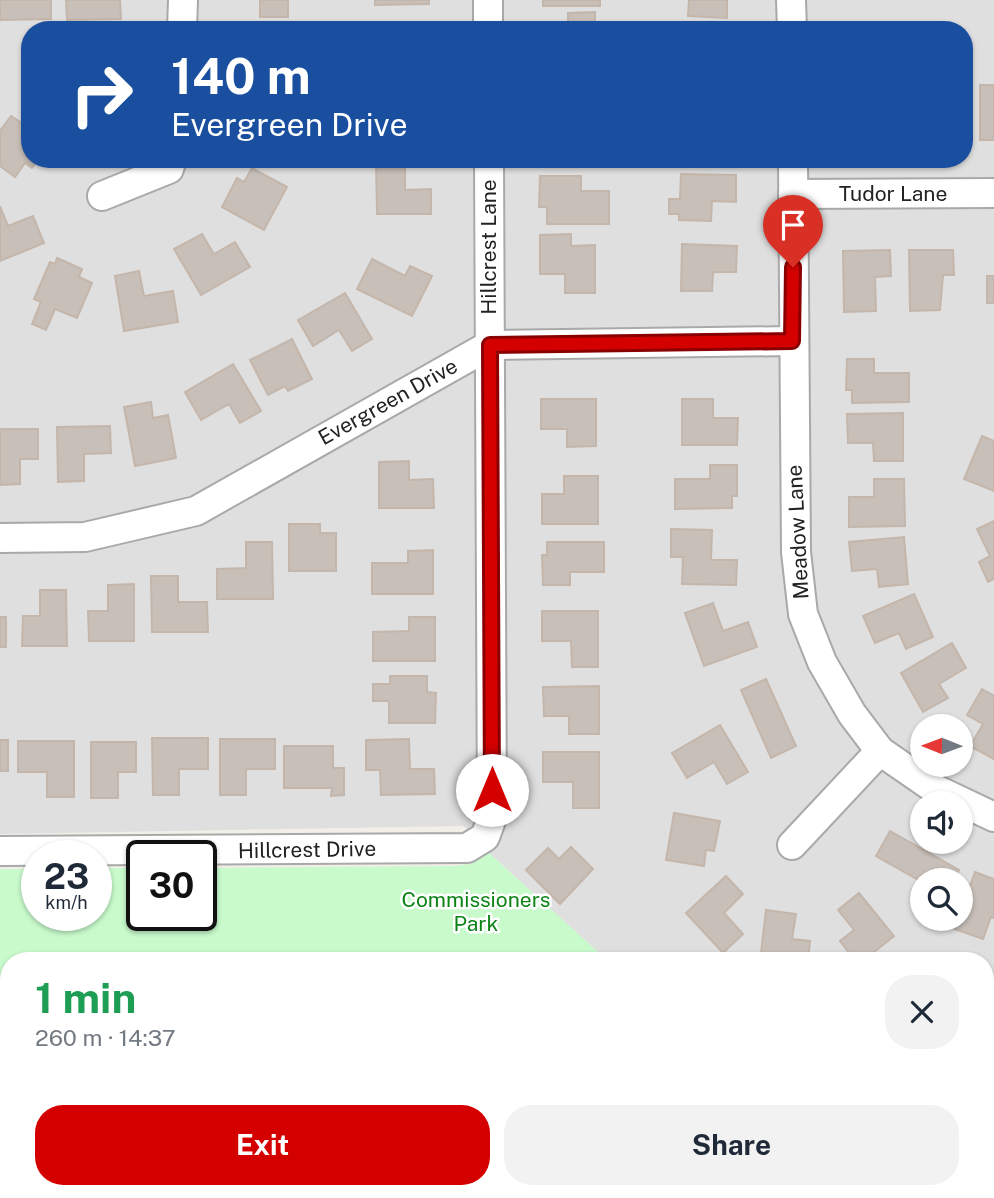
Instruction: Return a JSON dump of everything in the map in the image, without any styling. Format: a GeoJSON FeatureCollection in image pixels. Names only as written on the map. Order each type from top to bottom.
{"type":"FeatureCollection","features":[{"type":"Feature","properties":{"kind":"street"},"geometry":{"type":"LineString","coordinates":[[183,0],[183,21]]}},
{"type":"Feature","properties":{"kind":"street"},"geometry":{"type":"LineString","coordinates":[[488,0],[488,21]]}},
{"type":"Feature","properties":{"kind":"street"},"geometry":{"type":"LineString","coordinates":[[791,0],[792,21]]}},
{"type":"Feature","properties":{"kind":"street"},"geometry":{"type":"LineString","coordinates":[[102,196],[169,168]]}},
{"type":"Feature","properties":{"kind":"street","name":"Hillcrest Lane"},"geometry":{"type":"LineString","coordinates":[[485,837],[492,817],[489,168]]}},
{"type":"Feature","properties":{"kind":"street","name":"Meadow Lane"},"geometry":{"type":"LineString","coordinates":[[793,168],[792,341],[796,552],[803,614],[822,662],[852,714],[880,751],[935,789],[994,817]]}},
{"type":"Feature","properties":{"kind":"street","name":"Tudor Lane"},"geometry":{"type":"LineString","coordinates":[[793,194],[994,193]]}},
{"type":"Feature","properties":{"kind":"street","name":"Evergreen Drive"},"geometry":{"type":"LineString","coordinates":[[0,538],[85,537],[196,511],[490,345],[792,341]]}},
{"type":"Feature","properties":{"kind":"street"},"geometry":{"type":"LineString","coordinates":[[792,845],[880,751]]}},
{"type":"Feature","properties":{"kind":"street","name":"Hillcrest Drive"},"geometry":{"type":"LineString","coordinates":[[0,851],[467,848],[485,837]]}},
{"type":"Feature","properties":{"kind":"shaded area"},"geometry":{"type":"Polygon","coordinates":[[[0,0],[994,0],[994,952],[598,952],[489,853],[464,826],[0,834],[0,0]]]}},
{"type":"Feature","properties":{"kind":"green space","name":"Commissioners Park"},"geometry":{"type":"Polygon","coordinates":[[[489,853],[598,952],[0,952],[0,869],[21,869],[21,931],[112,931],[112,868],[126,868],[126,931],[217,931],[217,868],[470,864],[489,853]]]}},
{"type":"Feature","properties":{"kind":"building"},"geometry":{"type":"Polygon","coordinates":[[[0,0],[51,0],[51,19],[0,20],[0,0]]]}},
{"type":"Feature","properties":{"kind":"building"},"geometry":{"type":"Polygon","coordinates":[[[66,0],[120,0],[121,19],[67,20],[66,0]]]}},
{"type":"Feature","properties":{"kind":"building"},"geometry":{"type":"Polygon","coordinates":[[[260,0],[288,0],[288,17],[260,17],[260,0]]]}},
{"type":"Feature","properties":{"kind":"building"},"geometry":{"type":"Polygon","coordinates":[[[375,0],[429,0],[429,4],[375,5],[375,0]]]}},
{"type":"Feature","properties":{"kind":"building"},"geometry":{"type":"Polygon","coordinates":[[[543,0],[600,0],[600,6],[543,6],[543,0]]]}},
{"type":"Feature","properties":{"kind":"building"},"geometry":{"type":"Polygon","coordinates":[[[689,0],[727,0],[727,18],[688,16],[689,0]]]}},
{"type":"Feature","properties":{"kind":"building"},"geometry":{"type":"Polygon","coordinates":[[[595,12],[595,21],[568,21],[568,13],[595,12]]]}},
{"type":"Feature","properties":{"kind":"building"},"geometry":{"type":"Polygon","coordinates":[[[980,85],[994,85],[994,140],[980,140],[980,85]]]}},
{"type":"Feature","properties":{"kind":"building"},"geometry":{"type":"Polygon","coordinates":[[[11,116],[21,122],[21,168],[15,177],[0,166],[0,131],[11,116]]]}},
{"type":"Feature","properties":{"kind":"building"},"geometry":{"type":"Polygon","coordinates":[[[252,168],[287,187],[264,230],[222,207],[237,178],[244,182],[252,168]]]}},
{"type":"Feature","properties":{"kind":"building"},"geometry":{"type":"Polygon","coordinates":[[[376,168],[405,168],[405,190],[431,189],[431,214],[377,214],[376,168]]]}},
{"type":"Feature","properties":{"kind":"building"},"geometry":{"type":"Polygon","coordinates":[[[681,174],[736,175],[736,202],[712,201],[711,221],[679,220],[679,214],[669,214],[669,199],[680,199],[681,174]]]}},
{"type":"Feature","properties":{"kind":"building"},"geometry":{"type":"Polygon","coordinates":[[[540,176],[581,176],[581,191],[609,191],[609,224],[547,224],[547,207],[539,207],[540,176]]]}},
{"type":"Feature","properties":{"kind":"building"},"geometry":{"type":"Polygon","coordinates":[[[0,206],[8,226],[33,216],[44,243],[0,261],[0,206]]]}},
{"type":"Feature","properties":{"kind":"building"},"geometry":{"type":"Polygon","coordinates":[[[202,234],[214,254],[235,242],[250,267],[201,295],[174,249],[202,234]]]}},
{"type":"Feature","properties":{"kind":"building"},"geometry":{"type":"Polygon","coordinates":[[[571,234],[571,246],[595,245],[595,293],[565,293],[565,274],[540,274],[540,235],[571,234]]]}},
{"type":"Feature","properties":{"kind":"building"},"geometry":{"type":"Polygon","coordinates":[[[682,244],[737,246],[736,272],[713,272],[712,291],[681,291],[682,244]]]}},
{"type":"Feature","properties":{"kind":"building"},"geometry":{"type":"Polygon","coordinates":[[[890,250],[891,276],[875,277],[876,311],[844,312],[843,251],[890,250]]]}},
{"type":"Feature","properties":{"kind":"building"},"geometry":{"type":"Polygon","coordinates":[[[909,250],[953,250],[954,275],[943,275],[940,310],[910,311],[909,250]]]}},
{"type":"Feature","properties":{"kind":"building"},"geometry":{"type":"Polygon","coordinates":[[[57,258],[82,269],[79,277],[92,283],[77,318],[55,309],[46,330],[32,324],[41,302],[34,299],[50,262],[55,264],[57,258]]]}},
{"type":"Feature","properties":{"kind":"building"},"geometry":{"type":"Polygon","coordinates":[[[372,259],[405,276],[410,266],[432,276],[412,316],[357,289],[372,259]]]}},
{"type":"Feature","properties":{"kind":"building"},"geometry":{"type":"Polygon","coordinates":[[[139,271],[144,296],[173,291],[178,322],[124,331],[115,276],[139,271]]]}},
{"type":"Feature","properties":{"kind":"building"},"geometry":{"type":"Polygon","coordinates":[[[987,276],[994,276],[994,303],[987,303],[987,276]]]}},
{"type":"Feature","properties":{"kind":"building"},"geometry":{"type":"Polygon","coordinates":[[[345,293],[372,339],[352,351],[339,330],[313,346],[298,320],[345,293]]]}},
{"type":"Feature","properties":{"kind":"building"},"geometry":{"type":"Polygon","coordinates":[[[292,339],[312,379],[288,391],[285,386],[268,395],[250,360],[292,339]]]}},
{"type":"Feature","properties":{"kind":"building"},"geometry":{"type":"Polygon","coordinates":[[[847,359],[874,359],[874,373],[909,373],[909,402],[852,403],[852,390],[846,390],[847,359]]]}},
{"type":"Feature","properties":{"kind":"building"},"geometry":{"type":"Polygon","coordinates":[[[233,364],[261,411],[240,423],[229,404],[201,420],[185,392],[233,364]]]}},
{"type":"Feature","properties":{"kind":"building"},"geometry":{"type":"Polygon","coordinates":[[[541,399],[596,399],[596,446],[567,447],[567,429],[541,429],[541,399]]]}},
{"type":"Feature","properties":{"kind":"building"},"geometry":{"type":"Polygon","coordinates":[[[682,399],[713,399],[713,418],[738,418],[737,445],[682,445],[682,399]]]}},
{"type":"Feature","properties":{"kind":"building"},"geometry":{"type":"Polygon","coordinates":[[[151,402],[153,418],[168,415],[176,458],[135,466],[124,407],[151,402]]]}},
{"type":"Feature","properties":{"kind":"building"},"geometry":{"type":"Polygon","coordinates":[[[903,413],[903,461],[874,461],[873,443],[848,443],[847,414],[903,413]]]}},
{"type":"Feature","properties":{"kind":"building"},"geometry":{"type":"Polygon","coordinates":[[[110,426],[111,453],[84,454],[84,481],[58,482],[57,427],[110,426]]]}},
{"type":"Feature","properties":{"kind":"building"},"geometry":{"type":"Polygon","coordinates":[[[0,429],[38,429],[38,459],[20,459],[20,484],[0,485],[0,429]]]}},
{"type":"Feature","properties":{"kind":"building"},"geometry":{"type":"Polygon","coordinates":[[[982,436],[994,441],[994,491],[964,479],[982,436]]]}},
{"type":"Feature","properties":{"kind":"building"},"geometry":{"type":"Polygon","coordinates":[[[409,461],[409,480],[433,479],[434,508],[379,508],[379,462],[409,461]]]}},
{"type":"Feature","properties":{"kind":"building"},"geometry":{"type":"Polygon","coordinates":[[[710,465],[737,465],[737,496],[732,496],[732,508],[675,509],[675,479],[710,479],[710,465]]]}},
{"type":"Feature","properties":{"kind":"building"},"geometry":{"type":"Polygon","coordinates":[[[564,476],[598,476],[598,524],[542,524],[542,494],[564,494],[564,476]]]}},
{"type":"Feature","properties":{"kind":"building"},"geometry":{"type":"Polygon","coordinates":[[[874,479],[904,479],[905,526],[849,527],[849,497],[874,497],[874,479]]]}},
{"type":"Feature","properties":{"kind":"building"},"geometry":{"type":"Polygon","coordinates":[[[994,521],[994,579],[988,582],[979,562],[990,556],[977,529],[994,521]]]}},
{"type":"Feature","properties":{"kind":"building"},"geometry":{"type":"Polygon","coordinates":[[[289,524],[320,524],[320,533],[336,533],[336,571],[289,571],[289,524]]]}},
{"type":"Feature","properties":{"kind":"building"},"geometry":{"type":"Polygon","coordinates":[[[671,529],[712,530],[711,560],[737,560],[736,585],[682,584],[683,557],[671,557],[671,529]]]}},
{"type":"Feature","properties":{"kind":"building"},"geometry":{"type":"Polygon","coordinates":[[[904,537],[908,584],[879,587],[877,569],[852,571],[849,542],[904,537]]]}},
{"type":"Feature","properties":{"kind":"building"},"geometry":{"type":"Polygon","coordinates":[[[246,542],[272,542],[273,599],[217,599],[217,569],[246,568],[246,542]]]}},
{"type":"Feature","properties":{"kind":"building"},"geometry":{"type":"Polygon","coordinates":[[[547,542],[604,542],[604,572],[570,572],[570,585],[543,585],[542,555],[547,555],[547,542]]]}},
{"type":"Feature","properties":{"kind":"building"},"geometry":{"type":"Polygon","coordinates":[[[433,550],[433,594],[372,594],[372,563],[408,563],[408,551],[433,550]]]}},
{"type":"Feature","properties":{"kind":"building"},"geometry":{"type":"Polygon","coordinates":[[[151,576],[178,576],[178,602],[207,602],[208,632],[152,632],[151,576]]]}},
{"type":"Feature","properties":{"kind":"building"},"geometry":{"type":"Polygon","coordinates":[[[134,584],[134,641],[89,641],[88,611],[108,611],[108,585],[134,584]]]}},
{"type":"Feature","properties":{"kind":"building"},"geometry":{"type":"Polygon","coordinates":[[[40,590],[66,590],[67,646],[22,646],[23,616],[40,616],[40,590]]]}},
{"type":"Feature","properties":{"kind":"building"},"geometry":{"type":"Polygon","coordinates":[[[914,594],[933,637],[906,649],[899,633],[875,643],[863,616],[914,594]]]}},
{"type":"Feature","properties":{"kind":"building"},"geometry":{"type":"Polygon","coordinates":[[[713,603],[723,631],[748,622],[757,647],[704,666],[685,613],[713,603]]]}},
{"type":"Feature","properties":{"kind":"building"},"geometry":{"type":"Polygon","coordinates":[[[542,611],[598,611],[598,667],[572,667],[571,641],[542,641],[542,611]]]}},
{"type":"Feature","properties":{"kind":"building"},"geometry":{"type":"Polygon","coordinates":[[[0,617],[6,617],[6,647],[0,647],[0,617]]]}},
{"type":"Feature","properties":{"kind":"building"},"geometry":{"type":"Polygon","coordinates":[[[409,617],[435,617],[435,661],[373,661],[373,632],[409,631],[409,617]]]}},
{"type":"Feature","properties":{"kind":"building"},"geometry":{"type":"Polygon","coordinates":[[[952,643],[966,668],[939,684],[948,698],[923,712],[901,673],[952,643]]]}},
{"type":"Feature","properties":{"kind":"building"},"geometry":{"type":"Polygon","coordinates":[[[390,676],[427,676],[427,692],[436,693],[435,723],[389,723],[389,701],[373,701],[373,684],[390,684],[390,676]]]}},
{"type":"Feature","properties":{"kind":"building"},"geometry":{"type":"Polygon","coordinates":[[[766,679],[796,746],[771,758],[741,690],[766,679]]]}},
{"type":"Feature","properties":{"kind":"building"},"geometry":{"type":"Polygon","coordinates":[[[599,686],[599,734],[569,734],[569,716],[544,716],[543,687],[599,686]]]}},
{"type":"Feature","properties":{"kind":"building"},"geometry":{"type":"Polygon","coordinates":[[[982,689],[994,696],[994,759],[973,748],[973,741],[983,724],[973,718],[973,714],[968,714],[982,689]]]}},
{"type":"Feature","properties":{"kind":"building"},"geometry":{"type":"Polygon","coordinates":[[[720,725],[748,772],[727,784],[714,762],[687,778],[672,753],[720,725]]]}},
{"type":"Feature","properties":{"kind":"building"},"geometry":{"type":"Polygon","coordinates":[[[152,738],[208,738],[208,769],[179,769],[179,795],[153,795],[152,738]]]}},
{"type":"Feature","properties":{"kind":"building"},"geometry":{"type":"Polygon","coordinates":[[[220,739],[275,739],[275,769],[246,769],[246,795],[220,795],[220,739]]]}},
{"type":"Feature","properties":{"kind":"building"},"geometry":{"type":"Polygon","coordinates":[[[409,739],[410,769],[434,769],[435,794],[381,795],[380,770],[366,770],[366,740],[409,739]]]}},
{"type":"Feature","properties":{"kind":"building"},"geometry":{"type":"Polygon","coordinates":[[[0,740],[8,740],[8,771],[0,771],[0,740]]]}},
{"type":"Feature","properties":{"kind":"building"},"geometry":{"type":"Polygon","coordinates":[[[18,741],[74,741],[74,797],[47,797],[47,772],[18,772],[18,741]]]}},
{"type":"Feature","properties":{"kind":"building"},"geometry":{"type":"Polygon","coordinates":[[[91,742],[136,742],[136,772],[118,772],[118,798],[91,798],[91,742]]]}},
{"type":"Feature","properties":{"kind":"building"},"geometry":{"type":"Polygon","coordinates":[[[284,746],[333,746],[333,768],[344,768],[344,795],[331,796],[332,788],[284,788],[284,746]]]}},
{"type":"Feature","properties":{"kind":"building"},"geometry":{"type":"Polygon","coordinates":[[[543,752],[599,752],[599,808],[573,808],[573,782],[543,782],[543,752]]]}},
{"type":"Feature","properties":{"kind":"building"},"geometry":{"type":"Polygon","coordinates":[[[674,813],[720,821],[714,851],[706,850],[704,866],[666,860],[674,813]]]}},
{"type":"Feature","properties":{"kind":"building"},"geometry":{"type":"Polygon","coordinates":[[[890,831],[910,842],[910,854],[931,854],[955,868],[910,868],[910,875],[876,856],[890,831]]]}},
{"type":"Feature","properties":{"kind":"building"},"geometry":{"type":"Polygon","coordinates":[[[571,847],[593,869],[560,904],[526,870],[548,848],[559,859],[571,847]]]}},
{"type":"Feature","properties":{"kind":"building"},"geometry":{"type":"Polygon","coordinates":[[[975,872],[994,879],[994,918],[991,917],[983,939],[960,931],[973,931],[975,872]]]}},
{"type":"Feature","properties":{"kind":"building"},"geometry":{"type":"Polygon","coordinates":[[[726,876],[743,894],[724,913],[743,934],[722,952],[686,913],[726,876]]]}},
{"type":"Feature","properties":{"kind":"building"},"geometry":{"type":"Polygon","coordinates":[[[859,893],[894,936],[874,952],[848,952],[840,941],[854,930],[838,910],[859,893]]]}},
{"type":"Feature","properties":{"kind":"building"},"geometry":{"type":"Polygon","coordinates":[[[766,910],[796,914],[792,939],[810,941],[809,952],[761,952],[766,910]]]}},
{"type":"Feature","properties":{"kind":"route"},"geometry":{"type":"LineString","coordinates":[[492,790],[490,345],[792,341],[793,267]]}}]}
